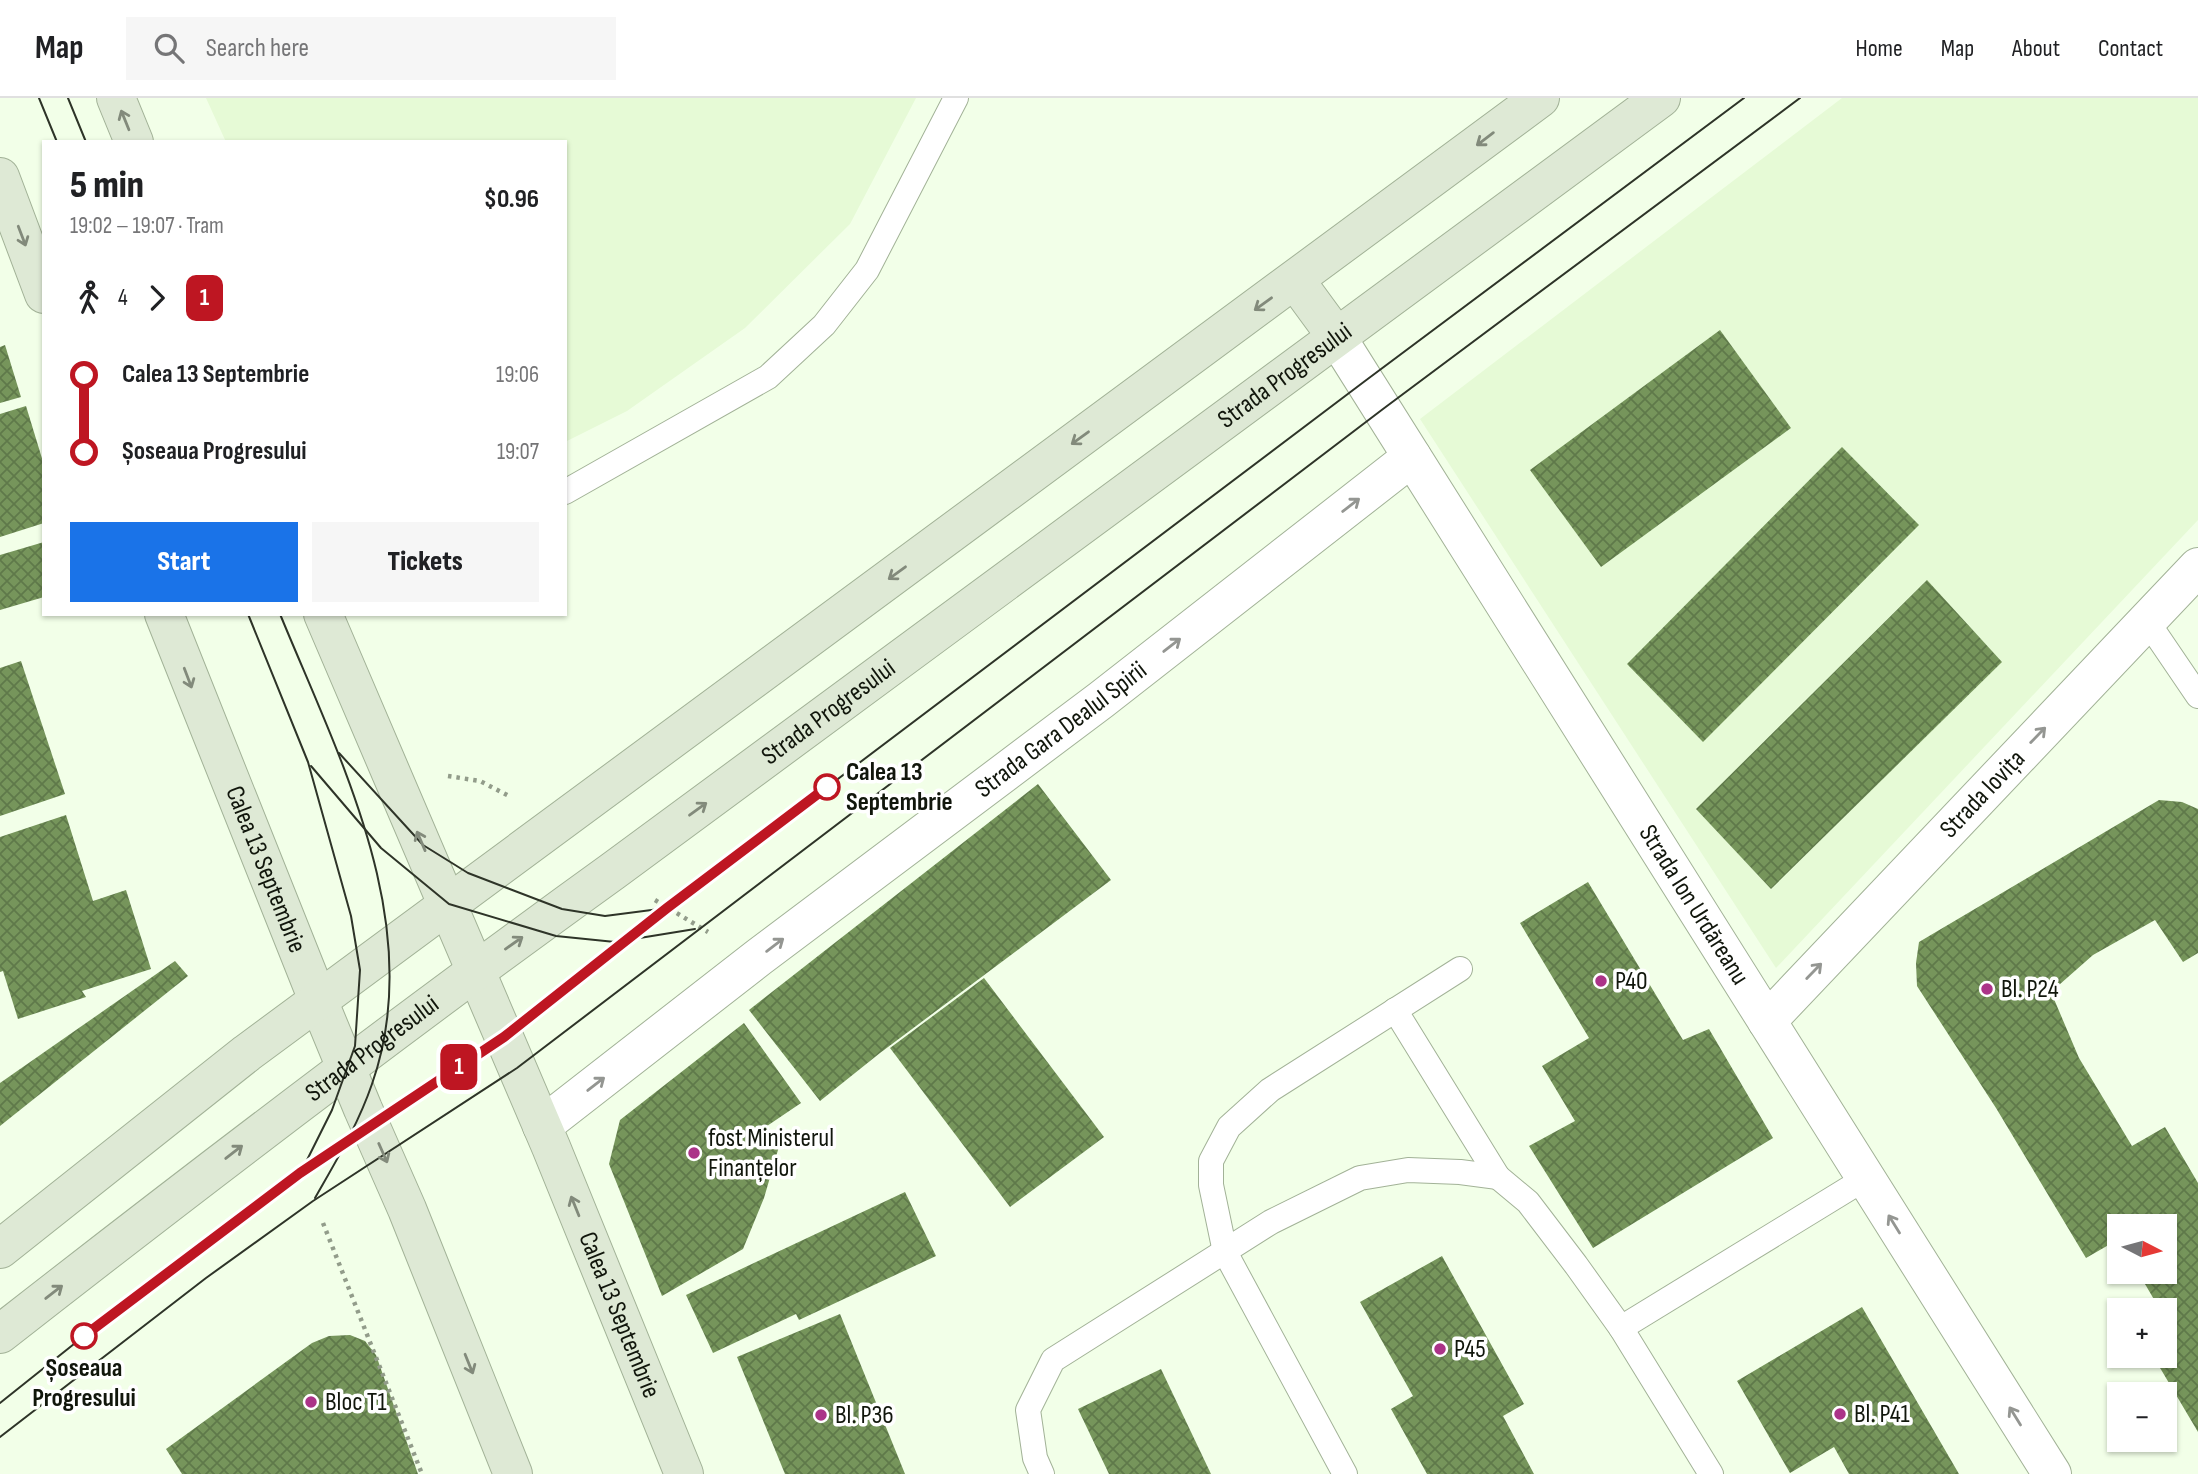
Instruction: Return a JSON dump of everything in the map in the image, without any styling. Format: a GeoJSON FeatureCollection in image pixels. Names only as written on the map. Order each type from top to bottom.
{"type":"FeatureCollection","features":[{"type":"Feature","properties":{"kind":"main road"},"geometry":{"type":"LineString","coordinates":[[116,98],[133,140]]}},
{"type":"Feature","properties":{"kind":"main road"},"geometry":{"type":"LineString","coordinates":[[0,1249],[247,1053],[1540,98]]}},
{"type":"Feature","properties":{"kind":"main road","name":"Strada Progresului"},"geometry":{"type":"LineString","coordinates":[[0,1334],[240,1147],[476,970],[625,863],[1661,98]]}},
{"type":"Feature","properties":{"kind":"main road"},"geometry":{"type":"LineString","coordinates":[[0,177],[42,289]]}},
{"type":"Feature","properties":{"kind":"main road"},"geometry":{"type":"LineString","coordinates":[[1296,280],[1336,337]]}},
{"type":"Feature","properties":{"kind":"main road","name":"Calea 13 Septembrie"},"geometry":{"type":"LineString","coordinates":[[165,616],[318,1000],[407,1209],[513,1474]]}},
{"type":"Feature","properties":{"kind":"main road","name":"Calea 13 Septembrie"},"geometry":{"type":"LineString","coordinates":[[325,616],[542,1126],[684,1474]]}},
{"type":"Feature","properties":{"kind":"street","name":"Strada Ion Urdăreanu"},"geometry":{"type":"LineString","coordinates":[[1336,337],[2052,1474]]}},
{"type":"Feature","properties":{"kind":"street","name":"Strada Gara Dealul Spirii"},"geometry":{"type":"LineString","coordinates":[[542,1126],[759,957],[1101,700],[1412,457]]}},
{"type":"Feature","properties":{"kind":"street","name":"Strada Iovița"},"geometry":{"type":"LineString","coordinates":[[1767,1021],[2198,567]]}},
{"type":"Feature","properties":{"kind":"lane"},"geometry":{"type":"LineString","coordinates":[[567,491],[768,377],[824,325],[867,270],[956,98]]}},
{"type":"Feature","properties":{"kind":"lane"},"geometry":{"type":"LineString","coordinates":[[2147,621],[2198,696]]}},
{"type":"Feature","properties":{"kind":"lane"},"geometry":{"type":"LineString","coordinates":[[1345,1474],[1224,1252],[1211,1185],[1211,1161],[1229,1127],[1270,1090],[1460,970]]}},
{"type":"Feature","properties":{"kind":"lane"},"geometry":{"type":"LineString","coordinates":[[1395,1010],[1498,1177],[1528,1202],[1621,1328],[1712,1474]]}},
{"type":"Feature","properties":{"kind":"lane"},"geometry":{"type":"LineString","coordinates":[[1042,1474],[1035,1458],[1028,1410],[1053,1360],[1271,1222],[1360,1178],[1408,1170],[1498,1177]]}},
{"type":"Feature","properties":{"kind":"lane"},"geometry":{"type":"LineString","coordinates":[[1621,1328],[1866,1178]]}},
{"type":"Feature","properties":{"kind":"path"},"geometry":{"type":"LineString","coordinates":[[323,1223],[422,1474]]}},
{"type":"Feature","properties":{"kind":"shaded area"},"geometry":{"type":"Polygon","coordinates":[[[206,98],[916,98],[850,224],[745,328],[627,411],[567,441],[567,140],[225,140],[206,98]]]}},
{"type":"Feature","properties":{"kind":"shaded area"},"geometry":{"type":"Polygon","coordinates":[[[1842,98],[2198,98],[2198,520],[1776,968],[1420,419],[1842,98]]]}},
{"type":"Feature","properties":{"kind":"building"},"geometry":{"type":"Polygon","coordinates":[[[1720,330],[1791,428],[1601,567],[1530,470],[1720,330]]]}},
{"type":"Feature","properties":{"kind":"building"},"geometry":{"type":"Polygon","coordinates":[[[5,345],[21,397],[0,403],[0,347],[5,345]]]}},
{"type":"Feature","properties":{"kind":"building"},"geometry":{"type":"Polygon","coordinates":[[[26,406],[42,458],[42,524],[0,537],[0,414],[26,406]]]}},
{"type":"Feature","properties":{"kind":"building"},"geometry":{"type":"Polygon","coordinates":[[[1842,447],[1919,525],[1703,742],[1627,664],[1842,447]]]}},
{"type":"Feature","properties":{"kind":"building"},"geometry":{"type":"Polygon","coordinates":[[[42,543],[42,598],[0,610],[0,555],[42,543]]]}},
{"type":"Feature","properties":{"kind":"building"},"geometry":{"type":"Polygon","coordinates":[[[1927,580],[2002,662],[1771,889],[1696,809],[1927,580]]]}},
{"type":"Feature","properties":{"kind":"building"},"geometry":{"type":"Polygon","coordinates":[[[21,661],[65,794],[0,816],[0,668],[21,661]]]}},
{"type":"Feature","properties":{"kind":"building"},"geometry":{"type":"Polygon","coordinates":[[[1038,784],[1111,880],[820,1101],[749,1010],[1038,784]]]}},
{"type":"Feature","properties":{"kind":"building"},"geometry":{"type":"Polygon","coordinates":[[[2159,800],[2182,802],[2198,809],[2198,953],[2183,962],[2155,920],[2093,955],[2051,992],[2079,1058],[2132,1146],[2165,1127],[2198,1183],[2198,1432],[2177,1397],[2177,1382],[2168,1382],[2160,1368],[2177,1368],[2177,1298],[2153,1298],[2145,1284],[2177,1284],[2177,1214],[2107,1214],[2107,1246],[2086,1258],[1996,1108],[1917,986],[1919,942],[2159,800]]]}},
{"type":"Feature","properties":{"kind":"building"},"geometry":{"type":"Polygon","coordinates":[[[66,815],[93,901],[126,890],[151,969],[82,991],[86,997],[18,1019],[3,971],[0,972],[0,837],[66,815]]]}},
{"type":"Feature","properties":{"kind":"building"},"geometry":{"type":"Polygon","coordinates":[[[1588,882],[1683,1040],[1709,1029],[1773,1138],[1593,1248],[1529,1146],[1575,1121],[1542,1066],[1589,1038],[1520,923],[1588,882]]]}},
{"type":"Feature","properties":{"kind":"building"},"geometry":{"type":"Polygon","coordinates":[[[175,961],[188,976],[0,1126],[0,1083],[175,961]]]}},
{"type":"Feature","properties":{"kind":"building"},"geometry":{"type":"Polygon","coordinates":[[[984,978],[1104,1137],[1010,1207],[890,1048],[984,978]]]}},
{"type":"Feature","properties":{"kind":"building","name":"fost Ministerul Finanțelor"},"geometry":{"type":"Polygon","coordinates":[[[744,1023],[801,1103],[767,1126],[780,1143],[764,1198],[743,1249],[662,1296],[609,1164],[620,1120],[744,1023]]]}},
{"type":"Feature","properties":{"kind":"building"},"geometry":{"type":"Polygon","coordinates":[[[905,1192],[936,1256],[799,1320],[796,1314],[713,1353],[686,1295],[905,1192]]]}},
{"type":"Feature","properties":{"kind":"building","name":"P45"},"geometry":{"type":"Polygon","coordinates":[[[1442,1256],[1524,1404],[1503,1416],[1534,1474],[1427,1474],[1391,1409],[1413,1396],[1360,1302],[1442,1256]]]}},
{"type":"Feature","properties":{"kind":"building","name":"Bl. P41"},"geometry":{"type":"Polygon","coordinates":[[[1862,1307],[1959,1474],[1849,1474],[1834,1447],[1790,1473],[1737,1381],[1862,1307]]]}},
{"type":"Feature","properties":{"kind":"building","name":"Bl. P36"},"geometry":{"type":"Polygon","coordinates":[[[840,1314],[905,1474],[785,1474],[737,1357],[840,1314]]]}},
{"type":"Feature","properties":{"kind":"building","name":"Bloc T1"},"geometry":{"type":"Polygon","coordinates":[[[350,1335],[365,1341],[376,1355],[418,1474],[182,1474],[166,1449],[312,1343],[329,1336],[350,1335]]]}},
{"type":"Feature","properties":{"kind":"building"},"geometry":{"type":"Polygon","coordinates":[[[1161,1369],[1211,1474],[1109,1474],[1078,1409],[1161,1369]]]}},
{"type":"Feature","properties":{"kind":"tram line"},"geometry":{"type":"LineString","coordinates":[[39,98],[56,140]]}},
{"type":"Feature","properties":{"kind":"tram line"},"geometry":{"type":"LineString","coordinates":[[68,98],[85,140]]}},
{"type":"Feature","properties":{"kind":"tram line"},"geometry":{"type":"LineString","coordinates":[[0,1403],[300,1173],[504,1037],[667,908],[1744,98]]}},
{"type":"Feature","properties":{"kind":"tram line"},"geometry":{"type":"LineString","coordinates":[[0,1437],[206,1278],[313,1201],[517,1068],[1383,409],[1800,98]]}},
{"type":"Feature","properties":{"kind":"tram line"},"geometry":{"type":"LineString","coordinates":[[249,616],[308,762],[351,916],[360,970],[355,1046],[332,1110],[302,1170]]}},
{"type":"Feature","properties":{"kind":"tram line"},"geometry":{"type":"LineString","coordinates":[[281,616],[350,784],[369,843],[383,903],[390,964],[387,1024],[372,1084],[353,1128],[315,1198]]}},
{"type":"Feature","properties":{"kind":"tram line"},"geometry":{"type":"LineString","coordinates":[[339,753],[423,845],[468,873],[562,909],[605,916],[667,908]]}},
{"type":"Feature","properties":{"kind":"tram line"},"geometry":{"type":"LineString","coordinates":[[311,766],[381,848],[449,904],[556,936],[615,942],[695,929]]}},
{"type":"Feature","properties":{"kind":"tram line","name":"1"},"geometry":{"type":"LineString","coordinates":[[84,1336],[300,1173],[504,1037],[667,908],[827,787]]}},
{"type":"Feature","properties":{"kind":"place","name":"Calea 13 Septembrie"},"geometry":{"type":"Point","coordinates":[827,787]}},
{"type":"Feature","properties":{"kind":"place","name":"P40"},"geometry":{"type":"Point","coordinates":[1601,981]}},
{"type":"Feature","properties":{"kind":"place","name":"Bl. P24"},"geometry":{"type":"Point","coordinates":[1987,989]}},
{"type":"Feature","properties":{"kind":"place","name":"fost Ministerul Finanțelor"},"geometry":{"type":"Point","coordinates":[694,1153]}},
{"type":"Feature","properties":{"kind":"place","name":"Șoseaua Progresului"},"geometry":{"type":"Point","coordinates":[84,1336]}},
{"type":"Feature","properties":{"kind":"place","name":"P45"},"geometry":{"type":"Point","coordinates":[1440,1349]}},
{"type":"Feature","properties":{"kind":"place","name":"Bloc T1"},"geometry":{"type":"Point","coordinates":[311,1402]}},
{"type":"Feature","properties":{"kind":"place","name":"Bl. P41"},"geometry":{"type":"Point","coordinates":[1840,1414]}},
{"type":"Feature","properties":{"kind":"place","name":"Bl. P36"},"geometry":{"type":"Point","coordinates":[821,1415]}}]}
